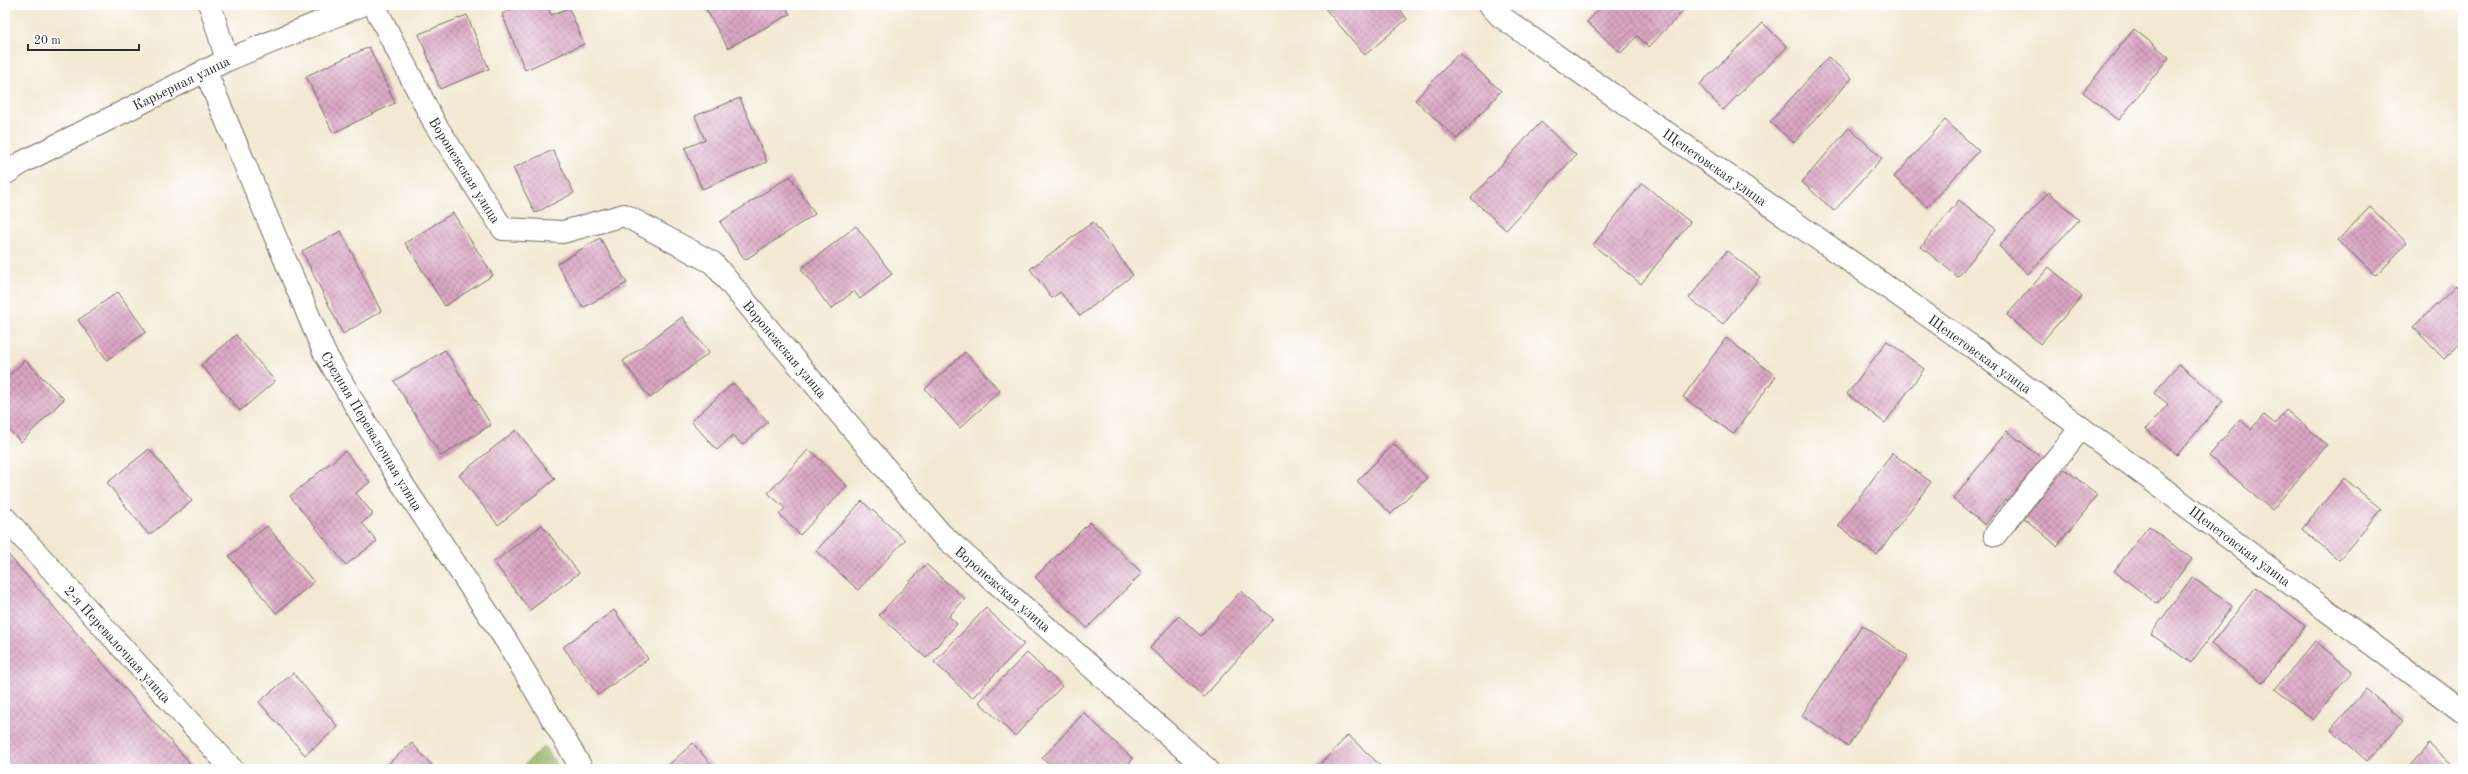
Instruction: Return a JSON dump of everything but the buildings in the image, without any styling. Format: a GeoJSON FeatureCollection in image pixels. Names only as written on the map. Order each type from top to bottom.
{"type":"FeatureCollection","features":[{"type":"Feature","properties":{"kind":"street"},"geometry":{"type":"LineString","coordinates":[[210,5],[227,60]]}},
{"type":"Feature","properties":{"kind":"street","name":"Карьерная улица"},"geometry":{"type":"LineString","coordinates":[[5,174],[23,162],[205,70],[362,5]]}},
{"type":"Feature","properties":{"kind":"street","name":"Воронежская улица"},"geometry":{"type":"LineString","coordinates":[[374,5],[435,124],[502,229],[564,232],[624,216],[713,263],[940,534],[1207,769]]}},
{"type":"Feature","properties":{"kind":"street","name":"Щепетовская улица"},"geometry":{"type":"LineString","coordinates":[[1490,5],[1500,16],[1974,348],[2463,712]]}},
{"type":"Feature","properties":{"kind":"street","name":"Средняя Перевалочная улица"},"geometry":{"type":"LineString","coordinates":[[205,70],[324,352],[397,476],[507,642],[582,769]]}},
{"type":"Feature","properties":{"kind":"street"},"geometry":{"type":"LineString","coordinates":[[1995,535],[2081,428]]}},
{"type":"Feature","properties":{"kind":"street","name":"2-я Перевалочная улица"},"geometry":{"type":"LineString","coordinates":[[5,518],[232,769]]}},
{"type":"Feature","properties":{"kind":"green space"},"geometry":{"type":"Polygon","coordinates":[[[544,746],[560,769],[520,769],[544,746]]]}}]}
